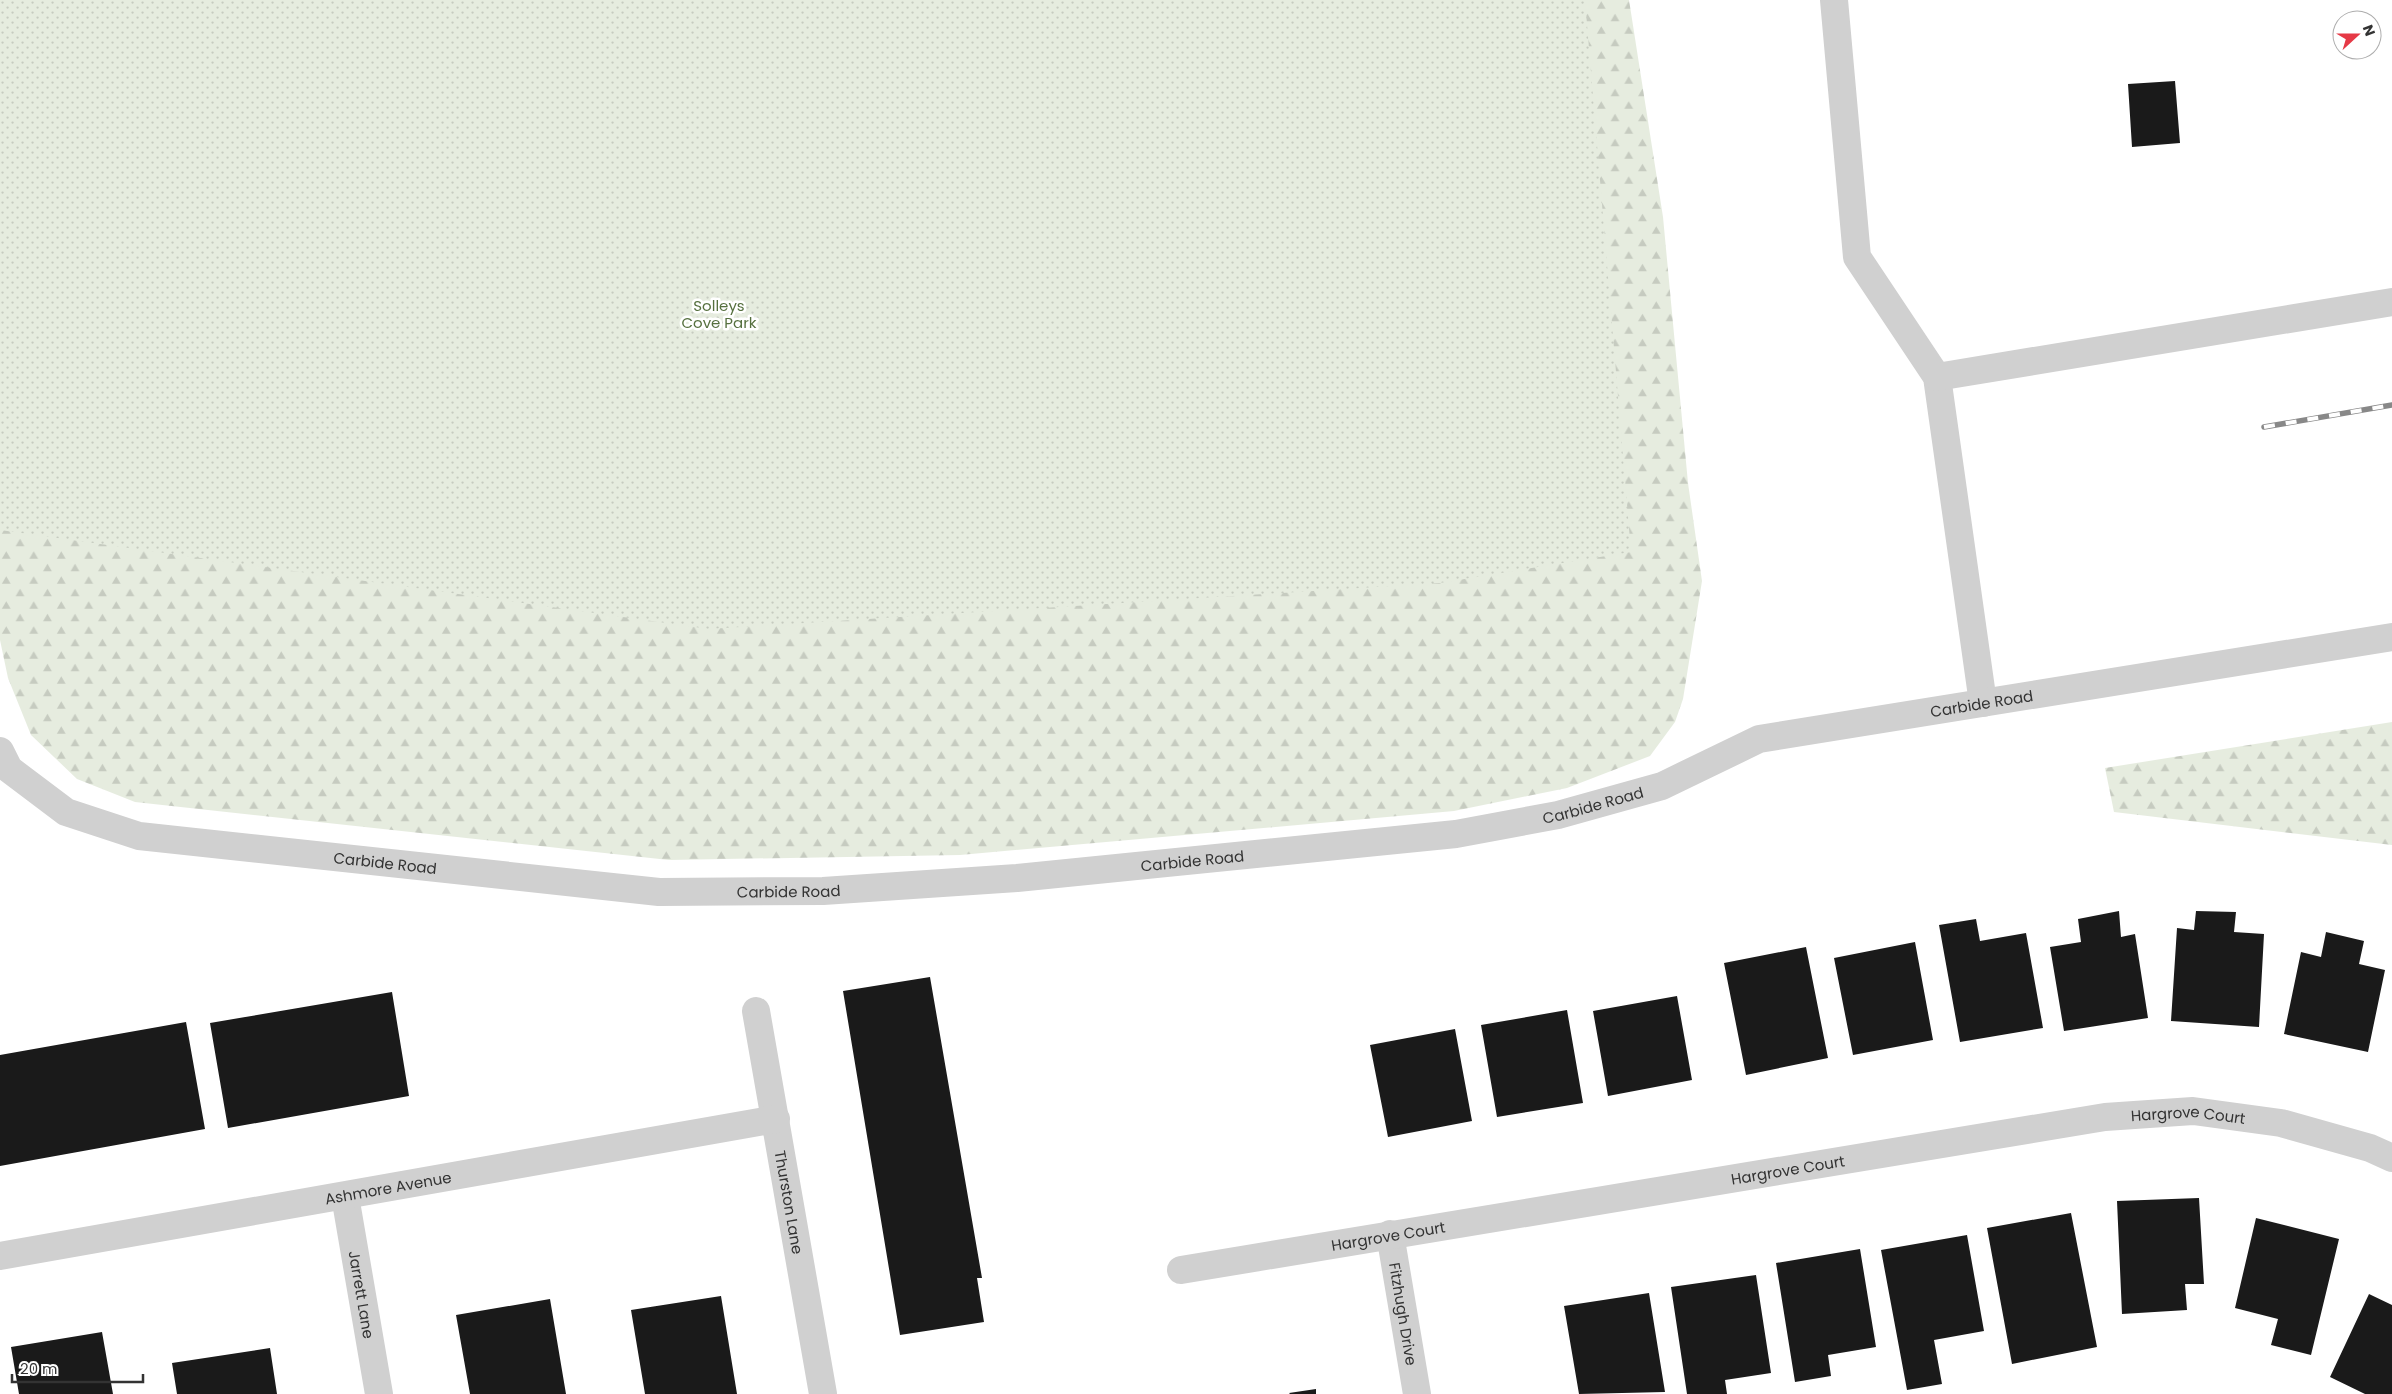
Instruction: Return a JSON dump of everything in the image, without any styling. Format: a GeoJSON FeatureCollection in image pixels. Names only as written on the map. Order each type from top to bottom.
{"type":"FeatureCollection","features":[{"type":"Feature","properties":{"kind":"street"},"geometry":{"type":"LineString","coordinates":[[1834,0],[1857,257],[1937,377],[1983,703]]}},
{"type":"Feature","properties":{"kind":"street"},"geometry":{"type":"LineString","coordinates":[[1937,377],[2392,302]]}},
{"type":"Feature","properties":{"kind":"street","name":"Carbide Road"},"geometry":{"type":"LineString","coordinates":[[0,751],[10,768],[66,812],[140,836],[659,892],[823,891],[1017,878],[1456,834],[1558,815],[1662,786],[1759,739],[2392,637]]}},
{"type":"Feature","properties":{"kind":"street","name":"Thurston Lane"},"geometry":{"type":"LineString","coordinates":[[756,1011],[823,1394]]}},
{"type":"Feature","properties":{"kind":"street","name":"Hargrove Court"},"geometry":{"type":"LineString","coordinates":[[1181,1270],[2105,1117],[2193,1112],[2281,1123],[2370,1148],[2392,1158]]}},
{"type":"Feature","properties":{"kind":"street","name":"Ashmore Avenue"},"geometry":{"type":"LineString","coordinates":[[0,1256],[776,1119]]}},
{"type":"Feature","properties":{"kind":"street","name":"Jarrett Lane"},"geometry":{"type":"LineString","coordinates":[[345,1196],[379,1394]]}},
{"type":"Feature","properties":{"kind":"street","name":"Fitzhugh Drive"},"geometry":{"type":"LineString","coordinates":[[1390,1234],[1416,1394]]}},
{"type":"Feature","properties":{"kind":"green space","name":"Solleys Cove Park"},"geometry":{"type":"Polygon","coordinates":[[[0,0],[1629,0],[1663,217],[1688,483],[1702,581],[1683,699],[1675,722],[1650,756],[1567,788],[1454,811],[960,855],[669,860],[135,802],[77,779],[31,735],[8,678],[0,640],[0,0]]]}},
{"type":"Feature","properties":{"kind":"green space","name":"Solleys Cove Park"},"geometry":{"type":"Polygon","coordinates":[[[0,0],[1585,0],[1631,552],[1440,583],[709,629],[0,530],[0,0]]]}},
{"type":"Feature","properties":{"kind":"green space"},"geometry":{"type":"Polygon","coordinates":[[[2392,722],[2392,845],[2114,812],[2105,768],[2392,722]]]}},
{"type":"Feature","properties":{"kind":"building"},"geometry":{"type":"Polygon","coordinates":[[[2175,81],[2180,143],[2132,147],[2128,84],[2175,81]]]}},
{"type":"Feature","properties":{"kind":"building"},"geometry":{"type":"Polygon","coordinates":[[[2119,911],[2121,937],[2135,934],[2148,1018],[2064,1031],[2050,947],[2081,942],[2078,919],[2119,911]]]}},
{"type":"Feature","properties":{"kind":"building"},"geometry":{"type":"Polygon","coordinates":[[[2196,911],[2236,912],[2234,932],[2264,934],[2259,1027],[2171,1021],[2177,928],[2194,930],[2196,911]]]}},
{"type":"Feature","properties":{"kind":"building"},"geometry":{"type":"Polygon","coordinates":[[[1976,919],[1980,941],[2026,933],[2043,1028],[1960,1042],[1939,925],[1976,919]]]}},
{"type":"Feature","properties":{"kind":"building"},"geometry":{"type":"Polygon","coordinates":[[[2326,932],[2364,941],[2359,964],[2385,970],[2368,1052],[2284,1034],[2301,952],[2321,957],[2326,932]]]}},
{"type":"Feature","properties":{"kind":"building"},"geometry":{"type":"Polygon","coordinates":[[[1915,942],[1933,1040],[1853,1055],[1834,958],[1915,942]]]}},
{"type":"Feature","properties":{"kind":"building"},"geometry":{"type":"Polygon","coordinates":[[[1806,947],[1828,1058],[1746,1075],[1724,963],[1806,947]]]}},
{"type":"Feature","properties":{"kind":"building"},"geometry":{"type":"Polygon","coordinates":[[[930,977],[982,1278],[977,1278],[984,1322],[900,1335],[843,991],[930,977]]]}},
{"type":"Feature","properties":{"kind":"building"},"geometry":{"type":"Polygon","coordinates":[[[392,992],[409,1096],[228,1128],[210,1023],[392,992]]]}},
{"type":"Feature","properties":{"kind":"building"},"geometry":{"type":"Polygon","coordinates":[[[1677,996],[1692,1080],[1608,1096],[1593,1011],[1677,996]]]}},
{"type":"Feature","properties":{"kind":"building"},"geometry":{"type":"Polygon","coordinates":[[[1567,1010],[1583,1103],[1497,1117],[1481,1025],[1567,1010]]]}},
{"type":"Feature","properties":{"kind":"building"},"geometry":{"type":"Polygon","coordinates":[[[186,1022],[205,1129],[0,1166],[0,1055],[186,1022]]]}},
{"type":"Feature","properties":{"kind":"building"},"geometry":{"type":"Polygon","coordinates":[[[1455,1029],[1472,1121],[1388,1137],[1370,1045],[1455,1029]]]}},
{"type":"Feature","properties":{"kind":"building"},"geometry":{"type":"Polygon","coordinates":[[[2199,1198],[2204,1284],[2185,1284],[2187,1310],[2122,1314],[2117,1201],[2199,1198]]]}},
{"type":"Feature","properties":{"kind":"building"},"geometry":{"type":"Polygon","coordinates":[[[2071,1213],[2097,1347],[2012,1364],[1987,1228],[2071,1213]]]}},
{"type":"Feature","properties":{"kind":"building"},"geometry":{"type":"Polygon","coordinates":[[[2256,1218],[2339,1239],[2311,1355],[2271,1345],[2278,1319],[2235,1308],[2256,1218]]]}},
{"type":"Feature","properties":{"kind":"building"},"geometry":{"type":"Polygon","coordinates":[[[1967,1235],[1984,1331],[1934,1340],[1942,1384],[1907,1390],[1881,1250],[1967,1235]]]}},
{"type":"Feature","properties":{"kind":"building"},"geometry":{"type":"Polygon","coordinates":[[[1860,1249],[1876,1347],[1828,1355],[1831,1376],[1795,1382],[1776,1263],[1860,1249]]]}},
{"type":"Feature","properties":{"kind":"building"},"geometry":{"type":"Polygon","coordinates":[[[1756,1275],[1771,1373],[1725,1380],[1727,1394],[1687,1394],[1671,1287],[1756,1275]]]}},
{"type":"Feature","properties":{"kind":"building"},"geometry":{"type":"Polygon","coordinates":[[[1649,1293],[1665,1392],[1579,1394],[1564,1306],[1649,1293]]]}},
{"type":"Feature","properties":{"kind":"building"},"geometry":{"type":"Polygon","coordinates":[[[2369,1294],[2392,1305],[2392,1394],[2365,1394],[2330,1377],[2369,1294]]]}},
{"type":"Feature","properties":{"kind":"building"},"geometry":{"type":"Polygon","coordinates":[[[721,1296],[737,1394],[645,1394],[631,1310],[721,1296]]]}},
{"type":"Feature","properties":{"kind":"building"},"geometry":{"type":"Polygon","coordinates":[[[550,1299],[566,1394],[470,1394],[456,1315],[550,1299]]]}},
{"type":"Feature","properties":{"kind":"building"},"geometry":{"type":"Polygon","coordinates":[[[102,1332],[113,1394],[19,1394],[11,1347],[102,1332]]]}},
{"type":"Feature","properties":{"kind":"building"},"geometry":{"type":"Polygon","coordinates":[[[270,1348],[277,1394],[177,1394],[172,1363],[270,1348]]]}},
{"type":"Feature","properties":{"kind":"building"},"geometry":{"type":"Polygon","coordinates":[[[1316,1389],[1316,1394],[1289,1393],[1316,1389]]]}},
{"type":"Feature","properties":{"kind":"railway"},"geometry":{"type":"LineString","coordinates":[[2264,427],[2392,405]]}}]}
